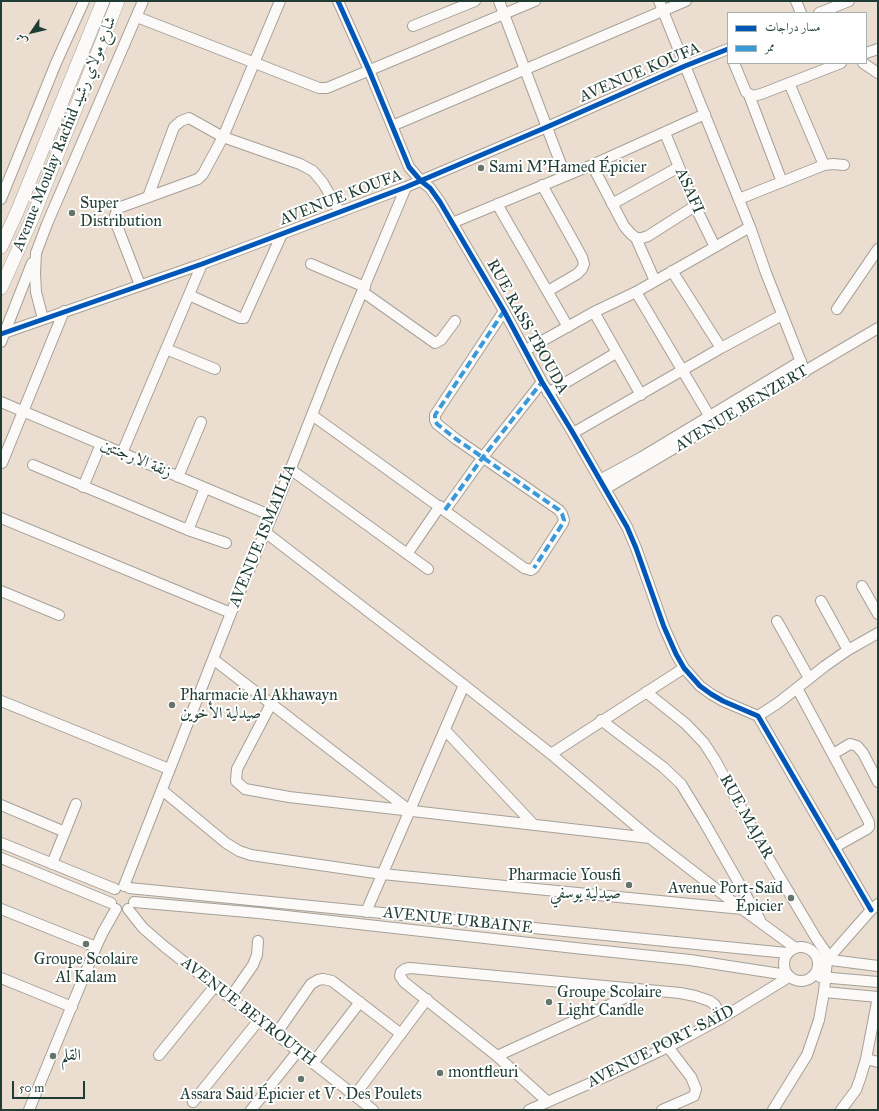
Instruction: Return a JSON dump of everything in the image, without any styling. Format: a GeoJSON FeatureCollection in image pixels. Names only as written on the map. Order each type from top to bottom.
{"type":"FeatureCollection","features":[{"type":"Feature","properties":{"kind":"main road","name":"Avenue Moulay Rachid شارع مولاي رشيد"},"geometry":{"type":"LineString","coordinates":[[1,247],[17,212],[103,1]]}},
{"type":"Feature","properties":{"kind":"main road","name":"Avenue Moulay Rachid شارع مولاي رشيد"},"geometry":{"type":"LineString","coordinates":[[1,288],[32,219],[118,1]]}},
{"type":"Feature","properties":{"kind":"street"},"geometry":{"type":"LineString","coordinates":[[2,336],[47,224],[143,1]]}},
{"type":"Feature","properties":{"kind":"street"},"geometry":{"type":"LineString","coordinates":[[140,285],[116,223],[115,216],[117,210],[121,207],[198,179],[203,174],[223,137],[280,1]]}},
{"type":"Feature","properties":{"kind":"street","name":"RUE RASS TBOUDA"},"geometry":{"type":"LineString","coordinates":[[338,1],[369,70],[409,166],[421,181],[435,193],[504,311],[548,393],[573,433],[627,527],[664,627],[684,668],[700,686],[710,694],[758,716]]}},
{"type":"Feature","properties":{"kind":"street"},"geometry":{"type":"LineString","coordinates":[[413,26],[475,1]]}},
{"type":"Feature","properties":{"kind":"street"},"geometry":{"type":"LineString","coordinates":[[500,1],[565,175]]}},
{"type":"Feature","properties":{"kind":"street"},"geometry":{"type":"LineString","coordinates":[[137,17],[319,88],[327,88],[535,1]]}},
{"type":"Feature","properties":{"kind":"street"},"geometry":{"type":"LineString","coordinates":[[659,1],[739,199],[805,372]]}},
{"type":"Feature","properties":{"kind":"street"},"geometry":{"type":"LineString","coordinates":[[392,126],[686,1]]}},
{"type":"Feature","properties":{"kind":"street"},"geometry":{"type":"LineString","coordinates":[[796,1],[801,12]]}},
{"type":"Feature","properties":{"kind":"street"},"geometry":{"type":"LineString","coordinates":[[822,12],[849,1]]}},
{"type":"Feature","properties":{"kind":"street"},"geometry":{"type":"LineString","coordinates":[[1,199],[81,2]]}},
{"type":"Feature","properties":{"kind":"street","name":"AVENUE KOUFA"},"geometry":{"type":"LineString","coordinates":[[2,336],[43,319],[202,264],[406,187],[685,66],[727,49]]}},
{"type":"Feature","properties":{"kind":"street"},"geometry":{"type":"LineString","coordinates":[[867,54],[878,49]]}},
{"type":"Feature","properties":{"kind":"street"},"geometry":{"type":"LineString","coordinates":[[734,64],[746,92],[749,95],[782,182]]}},
{"type":"Feature","properties":{"kind":"street"},"geometry":{"type":"LineString","coordinates":[[749,95],[756,96],[838,64]]}},
{"type":"Feature","properties":{"kind":"street"},"geometry":{"type":"LineString","coordinates":[[864,64],[878,73]]}},
{"type":"Feature","properties":{"kind":"street"},"geometry":{"type":"LineString","coordinates":[[789,83],[824,165]]}},
{"type":"Feature","properties":{"kind":"street"},"geometry":{"type":"LineString","coordinates":[[452,223],[592,165],[705,114]]}},
{"type":"Feature","properties":{"kind":"street"},"geometry":{"type":"LineString","coordinates":[[148,197],[174,127],[181,121],[189,118],[223,137],[300,164],[312,171],[323,183],[340,212]]}},
{"type":"Feature","properties":{"kind":"street","name":"ASAFI"},"geometry":{"type":"LineString","coordinates":[[665,133],[695,206],[715,248]]}},
{"type":"Feature","properties":{"kind":"street"},"geometry":{"type":"LineString","coordinates":[[739,199],[824,165],[844,164]]}},
{"type":"Feature","properties":{"kind":"street"},"geometry":{"type":"LineString","coordinates":[[592,165],[624,226],[636,238],[655,281]]}},
{"type":"Feature","properties":{"kind":"street"},"geometry":{"type":"LineString","coordinates":[[612,204],[679,167]]}},
{"type":"Feature","properties":{"kind":"street"},"geometry":{"type":"LineString","coordinates":[[542,186],[584,264],[582,269],[577,274],[548,291]]}},
{"type":"Feature","properties":{"kind":"street","name":"AVENUE ISMAILIA"},"geometry":{"type":"LineString","coordinates":[[123,888],[231,613],[406,187]]}},
{"type":"Feature","properties":{"kind":"street"},"geometry":{"type":"LineString","coordinates":[[497,204],[568,327]]}},
{"type":"Feature","properties":{"kind":"street"},"geometry":{"type":"LineString","coordinates":[[636,238],[648,236],[695,206]]}},
{"type":"Feature","properties":{"kind":"street"},"geometry":{"type":"LineString","coordinates":[[526,350],[594,312],[636,292],[750,227]]}},
{"type":"Feature","properties":{"kind":"street"},"geometry":{"type":"LineString","coordinates":[[189,295],[240,318],[244,318],[282,234]]}},
{"type":"Feature","properties":{"kind":"street"},"geometry":{"type":"LineString","coordinates":[[837,309],[878,248]]}},
{"type":"Feature","properties":{"kind":"street"},"geometry":{"type":"LineString","coordinates":[[36,253],[36,292],[43,319]]}},
{"type":"Feature","properties":{"kind":"street"},"geometry":{"type":"LineString","coordinates":[[122,453],[202,264]]}},
{"type":"Feature","properties":{"kind":"street"},"geometry":{"type":"LineString","coordinates":[[311,264],[364,290],[435,343],[439,342],[455,321]]}},
{"type":"Feature","properties":{"kind":"street"},"geometry":{"type":"LineString","coordinates":[[672,271],[721,348]]}},
{"type":"Feature","properties":{"kind":"street"},"geometry":{"type":"LineString","coordinates":[[636,292],[684,370],[712,421]]}},
{"type":"Feature","properties":{"kind":"street"},"geometry":{"type":"LineString","coordinates":[[312,415],[443,508],[524,568],[531,570],[534,568],[563,523],[564,520],[562,514],[559,510],[456,439],[437,424],[435,415],[504,311]]}},
{"type":"Feature","properties":{"kind":"street"},"geometry":{"type":"LineString","coordinates":[[2,463],[64,312]]}},
{"type":"Feature","properties":{"kind":"street"},"geometry":{"type":"LineString","coordinates":[[594,312],[641,395]]}},
{"type":"Feature","properties":{"kind":"street"},"geometry":{"type":"LineString","coordinates":[[573,433],[721,348],[782,315]]}},
{"type":"Feature","properties":{"kind":"street","name":"AVENUE BENZERT"},"geometry":{"type":"LineString","coordinates":[[603,485],[712,421],[805,372],[878,328]]}},
{"type":"Feature","properties":{"kind":"street"},"geometry":{"type":"LineString","coordinates":[[166,349],[215,369]]}},
{"type":"Feature","properties":{"kind":"street"},"geometry":{"type":"LineString","coordinates":[[548,393],[616,353]]}},
{"type":"Feature","properties":{"kind":"street","name":"AVENUE BENZERT"},"geometry":{"type":"LineString","coordinates":[[712,421],[801,361]]}},
{"type":"Feature","properties":{"kind":"street"},"geometry":{"type":"LineString","coordinates":[[407,554],[542,382]]}},
{"type":"Feature","properties":{"kind":"street","name":"زنقة الارجنتين"},"geometry":{"type":"LineString","coordinates":[[1,402],[272,516]]}},
{"type":"Feature","properties":{"kind":"street"},"geometry":{"type":"LineString","coordinates":[[178,477],[201,422]]}},
{"type":"Feature","properties":{"kind":"street"},"geometry":{"type":"LineString","coordinates":[[83,487],[101,444]]}},
{"type":"Feature","properties":{"kind":"street"},"geometry":{"type":"LineString","coordinates":[[33,465],[188,530],[226,543]]}},
{"type":"Feature","properties":{"kind":"street"},"geometry":{"type":"LineString","coordinates":[[290,469],[428,569]]}},
{"type":"Feature","properties":{"kind":"street"},"geometry":{"type":"LineString","coordinates":[[188,530],[205,488]]}},
{"type":"Feature","properties":{"kind":"street"},"geometry":{"type":"LineString","coordinates":[[1,518],[231,613]]}},
{"type":"Feature","properties":{"kind":"street"},"geometry":{"type":"LineString","coordinates":[[265,532],[551,754],[650,838],[762,923],[790,950]]}},
{"type":"Feature","properties":{"kind":"street"},"geometry":{"type":"LineString","coordinates":[[862,586],[878,614]]}},
{"type":"Feature","properties":{"kind":"street"},"geometry":{"type":"LineString","coordinates":[[1,591],[60,615]]}},
{"type":"Feature","properties":{"kind":"street"},"geometry":{"type":"LineString","coordinates":[[821,601],[848,650]]}},
{"type":"Feature","properties":{"kind":"street"},"geometry":{"type":"LineString","coordinates":[[776,621],[809,678]]}},
{"type":"Feature","properties":{"kind":"street"},"geometry":{"type":"LineString","coordinates":[[812,977],[824,958],[874,907],[834,847],[758,716],[848,650],[878,633]]}},
{"type":"Feature","properties":{"kind":"street"},"geometry":{"type":"LineString","coordinates":[[213,659],[410,810]]}},
{"type":"Feature","properties":{"kind":"street"},"geometry":{"type":"LineString","coordinates":[[551,754],[601,720],[684,668]]}},
{"type":"Feature","properties":{"kind":"street"},"geometry":{"type":"LineString","coordinates":[[366,912],[464,685]]}},
{"type":"Feature","properties":{"kind":"street"},"geometry":{"type":"LineString","coordinates":[[797,688],[870,825],[867,829],[834,847]]}},
{"type":"Feature","properties":{"kind":"street","name":"RUE MAJAR"},"geometry":{"type":"LineString","coordinates":[[646,692],[686,724],[704,743],[816,938],[824,958]]}},
{"type":"Feature","properties":{"kind":"street"},"geometry":{"type":"LineString","coordinates":[[1,701],[170,769]]}},
{"type":"Feature","properties":{"kind":"street"},"geometry":{"type":"LineString","coordinates":[[271,704],[237,769],[236,781],[240,785],[252,791],[289,797],[650,838]]}},
{"type":"Feature","properties":{"kind":"street"},"geometry":{"type":"LineString","coordinates":[[601,720],[663,767],[681,784],[762,923]]}},
{"type":"Feature","properties":{"kind":"street"},"geometry":{"type":"LineString","coordinates":[[445,730],[534,825]]}},
{"type":"Feature","properties":{"kind":"street"},"geometry":{"type":"LineString","coordinates":[[833,754],[850,744],[857,746],[863,753],[878,782]]}},
{"type":"Feature","properties":{"kind":"street"},"geometry":{"type":"LineString","coordinates":[[162,790],[226,843],[239,851],[251,855],[382,874],[742,909]]}},
{"type":"Feature","properties":{"kind":"street"},"geometry":{"type":"LineString","coordinates":[[52,864],[76,804]]}},
{"type":"Feature","properties":{"kind":"street"},"geometry":{"type":"LineString","coordinates":[[1,805],[65,832]]}},
{"type":"Feature","properties":{"kind":"street"},"geometry":{"type":"LineString","coordinates":[[1,843],[52,864],[123,888],[134,894],[131,906],[120,911],[113,906],[1,858]]}},
{"type":"Feature","properties":{"kind":"street"},"geometry":{"type":"LineString","coordinates":[[29,1110],[113,906],[110,895],[123,888]]}},
{"type":"Feature","properties":{"kind":"street","name":"AVENUE URBAINE"},"geometry":{"type":"LineString","coordinates":[[123,888],[366,912],[790,950]]}},
{"type":"Feature","properties":{"kind":"street","name":"AVENUE URBAINE"},"geometry":{"type":"LineString","coordinates":[[131,906],[274,915],[690,960],[788,976]]}},
{"type":"Feature","properties":{"kind":"street","name":"AVENUE BEYROUTH"},"geometry":{"type":"LineString","coordinates":[[131,906],[143,928],[373,1110]]}},
{"type":"Feature","properties":{"kind":"street"},"geometry":{"type":"LineString","coordinates":[[1,909],[96,946]]}},
{"type":"Feature","properties":{"kind":"street"},"geometry":{"type":"LineString","coordinates":[[230,998],[255,961],[258,941]]}},
{"type":"Feature","properties":{"kind":"street"},"geometry":{"type":"LineString","coordinates":[[878,966],[824,958],[803,946],[790,950],[783,964],[788,976],[798,981],[807,980],[812,977],[826,977],[878,982]]}},
{"type":"Feature","properties":{"kind":"street"},"geometry":{"type":"LineString","coordinates":[[773,1110],[808,1055],[819,1020],[824,992],[826,977],[824,958]]}},
{"type":"Feature","properties":{"kind":"street"},"geometry":{"type":"LineString","coordinates":[[548,1102],[497,1056],[401,980],[401,972],[410,968],[680,993],[710,1001],[715,1006],[722,1018]]}},
{"type":"Feature","properties":{"kind":"street","name":"AVENUE PORT-SAÏD"},"geometry":{"type":"LineString","coordinates":[[529,1110],[609,1076],[668,1047],[722,1018],[788,976]]}},
{"type":"Feature","properties":{"kind":"street"},"geometry":{"type":"LineString","coordinates":[[1,978],[72,1007]]}},
{"type":"Feature","properties":{"kind":"street"},"geometry":{"type":"LineString","coordinates":[[276,1034],[311,984],[323,979],[332,982],[401,1034]]}},
{"type":"Feature","properties":{"kind":"street"},"geometry":{"type":"LineString","coordinates":[[159,1055],[215,986]]}},
{"type":"Feature","properties":{"kind":"street"},"geometry":{"type":"LineString","coordinates":[[497,1056],[642,990]]}},
{"type":"Feature","properties":{"kind":"street"},"geometry":{"type":"LineString","coordinates":[[824,992],[878,997],[866,1059],[856,1090],[841,1110]]}},
{"type":"Feature","properties":{"kind":"street"},"geometry":{"type":"LineString","coordinates":[[355,1095],[426,999]]}},
{"type":"Feature","properties":{"kind":"street"},"geometry":{"type":"LineString","coordinates":[[313,1063],[360,1002]]}},
{"type":"Feature","properties":{"kind":"street"},"geometry":{"type":"LineString","coordinates":[[193,1102],[259,1020]]}},
{"type":"Feature","properties":{"kind":"street"},"geometry":{"type":"LineString","coordinates":[[662,1110],[694,1096],[696,1089],[691,1077],[668,1047]]}},
{"type":"Feature","properties":{"kind":"street"},"geometry":{"type":"LineString","coordinates":[[251,1110],[298,1051]]}},
{"type":"Feature","properties":{"kind":"street"},"geometry":{"type":"LineString","coordinates":[[866,1059],[878,1062]]}},
{"type":"Feature","properties":{"kind":"marked path"},"geometry":{"type":"LineString","coordinates":[[504,311],[435,415],[435,420],[437,424],[456,439],[559,510],[562,514],[564,520],[563,523],[534,568]]}},
{"type":"Feature","properties":{"kind":"marked path"},"geometry":{"type":"LineString","coordinates":[[445,510],[483,457],[542,382]]}},
{"type":"Feature","properties":{"kind":"cycle path"},"geometry":{"type":"LineString","coordinates":[[338,1],[369,70],[409,167],[421,181],[430,188],[440,202],[504,311],[542,382],[627,527],[664,627],[684,668],[700,686],[711,694],[723,701],[758,716],[871,910]]}},
{"type":"Feature","properties":{"kind":"cycle path"},"geometry":{"type":"LineString","coordinates":[[1,334],[202,264],[406,187],[685,66],[727,49]]}},
{"type":"Feature","properties":{"kind":"place","name":"Sami M'Hamed Épicier"},"geometry":{"type":"Point","coordinates":[481,168]}},
{"type":"Feature","properties":{"kind":"place","name":"Super Distribution"},"geometry":{"type":"Point","coordinates":[72,213]}},
{"type":"Feature","properties":{"kind":"place","name":"Pharmacie Al Akhawayn صيدلية الأخوين"},"geometry":{"type":"Point","coordinates":[172,705]}},
{"type":"Feature","properties":{"kind":"place","name":"Pharmacie Yousfi صيدلية يوسفي"},"geometry":{"type":"Point","coordinates":[629,885]}},
{"type":"Feature","properties":{"kind":"place","name":"Avenue Port-Saïd Épicier"},"geometry":{"type":"Point","coordinates":[791,898]}},
{"type":"Feature","properties":{"kind":"place","name":"Groupe Scolaire Al Kalam"},"geometry":{"type":"Point","coordinates":[86,944]}},
{"type":"Feature","properties":{"kind":"place","name":"Groupe Scolaire Light Candle"},"geometry":{"type":"Point","coordinates":[549,1002]}},
{"type":"Feature","properties":{"kind":"place","name":"القلم"},"geometry":{"type":"Point","coordinates":[53,1056]}},
{"type":"Feature","properties":{"kind":"place","name":"montfleuri"},"geometry":{"type":"Point","coordinates":[440,1073]}},
{"type":"Feature","properties":{"kind":"place","name":"Assara Said Épicier et V . Des Poulets"},"geometry":{"type":"Point","coordinates":[301,1079]}}]}
